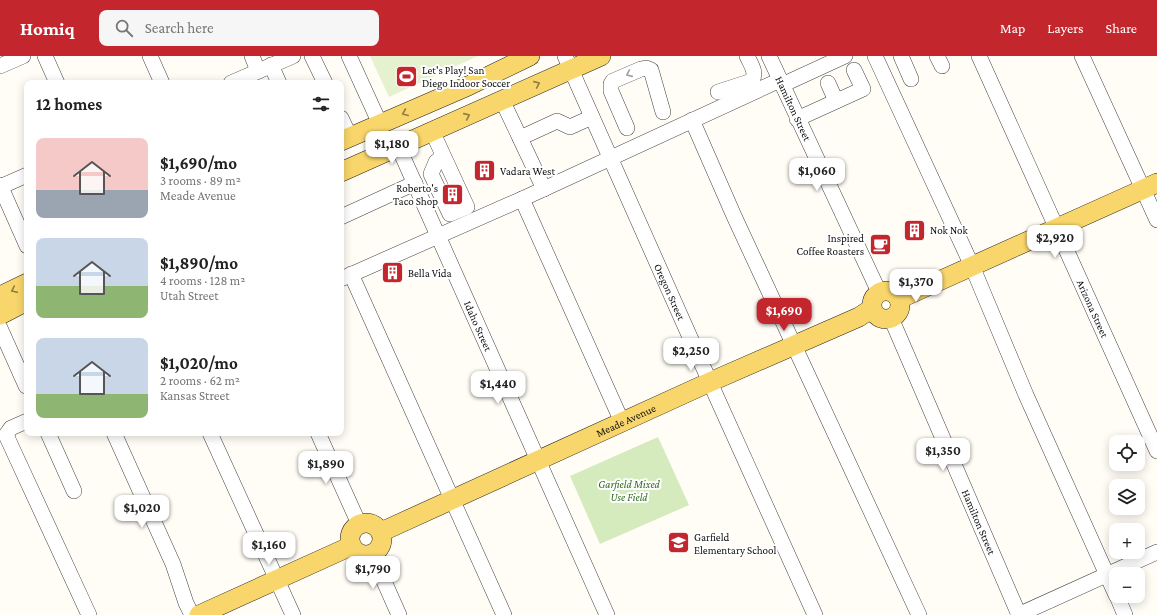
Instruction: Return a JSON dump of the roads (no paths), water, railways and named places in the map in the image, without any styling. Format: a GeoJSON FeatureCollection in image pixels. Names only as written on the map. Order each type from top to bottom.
{"type":"FeatureCollection","features":[{"type":"Feature","properties":{"kind":"main road"},"geometry":{"type":"LineString","coordinates":[[345,139],[468,86],[530,56]]}},
{"type":"Feature","properties":{"kind":"main road"},"geometry":{"type":"LineString","coordinates":[[344,171],[502,100],[568,63],[601,56]]}},
{"type":"Feature","properties":{"kind":"main road"},"geometry":{"type":"LineString","coordinates":[[398,146],[399,137],[411,124],[448,107],[468,86]]}},
{"type":"Feature","properties":{"kind":"main road"},"geometry":{"type":"LineString","coordinates":[[344,161],[366,151],[380,139],[382,134],[380,124]]}},
{"type":"Feature","properties":{"kind":"main road"},"geometry":{"type":"LineString","coordinates":[[899,299],[1150,186]]}},
{"type":"Feature","properties":{"kind":"main road"},"geometry":{"type":"LineString","coordinates":[[0,296],[24,284]]}},
{"type":"Feature","properties":{"kind":"main road"},"geometry":{"type":"LineString","coordinates":[[879,292],[890,292],[899,299],[900,310],[891,318],[884,320],[879,319],[875,316],[871,309],[871,302],[879,292]]}},
{"type":"Feature","properties":{"kind":"main road"},"geometry":{"type":"LineString","coordinates":[[0,315],[24,303]]}},
{"type":"Feature","properties":{"kind":"main road","name":"Meade Avenue"},"geometry":{"type":"LineString","coordinates":[[381,532],[710,382],[858,317],[871,309]]}},
{"type":"Feature","properties":{"kind":"main road"},"geometry":{"type":"LineString","coordinates":[[0,327],[24,316]]}},
{"type":"Feature","properties":{"kind":"main road"},"geometry":{"type":"LineString","coordinates":[[359,524],[372,524],[379,528],[381,532],[383,536],[382,545],[372,554],[362,555],[351,546],[351,533],[359,524]]}},
{"type":"Feature","properties":{"kind":"main road"},"geometry":{"type":"LineString","coordinates":[[199,615],[351,546]]}},
{"type":"Feature","properties":{"kind":"street"},"geometry":{"type":"LineString","coordinates":[[0,66],[23,56]]}},
{"type":"Feature","properties":{"kind":"street"},"geometry":{"type":"LineString","coordinates":[[45,56],[56,80]]}},
{"type":"Feature","properties":{"kind":"street"},"geometry":{"type":"LineString","coordinates":[[150,56],[161,80]]}},
{"type":"Feature","properties":{"kind":"street"},"geometry":{"type":"LineString","coordinates":[[252,56],[257,74]]}},
{"type":"Feature","properties":{"kind":"street"},"geometry":{"type":"LineString","coordinates":[[240,80],[257,74],[293,56]]}},
{"type":"Feature","properties":{"kind":"street"},"geometry":{"type":"LineString","coordinates":[[312,56],[324,80]]}},
{"type":"Feature","properties":{"kind":"street"},"geometry":{"type":"LineString","coordinates":[[349,56],[380,124]]}},
{"type":"Feature","properties":{"kind":"street"},"geometry":{"type":"LineString","coordinates":[[504,615],[452,499],[346,276],[522,199],[692,120],[719,95],[752,81],[755,76],[755,72],[747,56]]}},
{"type":"Feature","properties":{"kind":"street","name":"Hamilton Street"},"geometry":{"type":"LineString","coordinates":[[769,56],[797,119],[879,292]]}},
{"type":"Feature","properties":{"kind":"street"},"geometry":{"type":"LineString","coordinates":[[719,95],[781,82],[845,56]]}},
{"type":"Feature","properties":{"kind":"street"},"geometry":{"type":"LineString","coordinates":[[875,56],[972,266],[1026,394],[1109,579]]}},
{"type":"Feature","properties":{"kind":"street"},"geometry":{"type":"LineString","coordinates":[[901,56],[911,79]]}},
{"type":"Feature","properties":{"kind":"street","name":"Arizona Street"},"geometry":{"type":"LineString","coordinates":[[979,56],[1157,451]]}},
{"type":"Feature","properties":{"kind":"street"},"geometry":{"type":"LineString","coordinates":[[1082,56],[1150,186],[1157,220]]}},
{"type":"Feature","properties":{"kind":"street","name":"Oregon Street"},"geometry":{"type":"LineString","coordinates":[[568,63],[815,615]]}},
{"type":"Feature","properties":{"kind":"street"},"geometry":{"type":"LineString","coordinates":[[627,128],[611,91],[611,84],[620,78],[641,69],[646,68],[651,70],[663,112]]}},
{"type":"Feature","properties":{"kind":"street"},"geometry":{"type":"LineString","coordinates":[[797,119],[863,89],[854,70]]}},
{"type":"Feature","properties":{"kind":"street"},"geometry":{"type":"LineString","coordinates":[[257,74],[272,80]]}},
{"type":"Feature","properties":{"kind":"street"},"geometry":{"type":"LineString","coordinates":[[828,83],[836,102]]}},
{"type":"Feature","properties":{"kind":"street"},"geometry":{"type":"LineString","coordinates":[[502,100],[544,189]]}},
{"type":"Feature","properties":{"kind":"street"},"geometry":{"type":"LineString","coordinates":[[520,138],[557,121],[570,127],[592,117]]}},
{"type":"Feature","properties":{"kind":"street"},"geometry":{"type":"LineString","coordinates":[[692,120],[919,615]]}},
{"type":"Feature","properties":{"kind":"street"},"geometry":{"type":"LineString","coordinates":[[432,131],[444,156],[467,207],[450,214],[431,174],[436,162],[444,156]]}},
{"type":"Feature","properties":{"kind":"street","name":"Idaho Street"},"geometry":{"type":"LineString","coordinates":[[398,146],[439,235],[607,615]]}},
{"type":"Feature","properties":{"kind":"street"},"geometry":{"type":"LineString","coordinates":[[344,215],[413,178],[424,166],[433,168]]}},
{"type":"Feature","properties":{"kind":"street"},"geometry":{"type":"LineString","coordinates":[[24,176],[0,186],[24,238]]}},
{"type":"Feature","properties":{"kind":"street"},"geometry":{"type":"LineString","coordinates":[[522,199],[622,422]]}},
{"type":"Feature","properties":{"kind":"street","name":"Hamilton Street"},"geometry":{"type":"LineString","coordinates":[[891,318],[1019,615]]}},
{"type":"Feature","properties":{"kind":"street"},"geometry":{"type":"LineString","coordinates":[[0,327],[24,381]]}},
{"type":"Feature","properties":{"kind":"street"},"geometry":{"type":"LineString","coordinates":[[24,422],[11,428],[6,434],[89,615]]}},
{"type":"Feature","properties":{"kind":"street"},"geometry":{"type":"LineString","coordinates":[[49,436],[74,491]]}},
{"type":"Feature","properties":{"kind":"street"},"geometry":{"type":"LineString","coordinates":[[115,436],[173,564],[186,603],[192,615]]}},
{"type":"Feature","properties":{"kind":"street"},"geometry":{"type":"LineString","coordinates":[[211,436],[292,615]]}},
{"type":"Feature","properties":{"kind":"street"},"geometry":{"type":"LineString","coordinates":[[319,436],[359,524]]}},
{"type":"Feature","properties":{"kind":"street"},"geometry":{"type":"LineString","coordinates":[[1019,615],[1157,552]]}},
{"type":"Feature","properties":{"kind":"street"},"geometry":{"type":"LineString","coordinates":[[372,554],[398,615]]}},
{"type":"Feature","properties":{"kind":"street"},"geometry":{"type":"LineString","coordinates":[[1120,603],[1125,615]]}},
{"type":"Feature","properties":{"kind":"place","name":"Let's Play! San Diego Indoor Soccer"},"geometry":{"type":"Point","coordinates":[406,76]}},
{"type":"Feature","properties":{"kind":"place","name":"Vadara West"},"geometry":{"type":"Point","coordinates":[485,171]}},
{"type":"Feature","properties":{"kind":"place","name":"Roberto's Taco Shop"},"geometry":{"type":"Point","coordinates":[453,194]}},
{"type":"Feature","properties":{"kind":"place","name":"Nok Nok"},"geometry":{"type":"Point","coordinates":[914,230]}},
{"type":"Feature","properties":{"kind":"place","name":"Inspired Coffee Roasters"},"geometry":{"type":"Point","coordinates":[880,244]}},
{"type":"Feature","properties":{"kind":"place","name":"Bella Vida"},"geometry":{"type":"Point","coordinates":[393,273]}},
{"type":"Feature","properties":{"kind":"place","name":"Garfield Elementary School"},"geometry":{"type":"Point","coordinates":[678,543]}},
{"type":"Feature","properties":{"kind":"park label","name":"Garfield Mixed Use Field"},"geometry":{"type":"Point","coordinates":[629,490]}}]}
